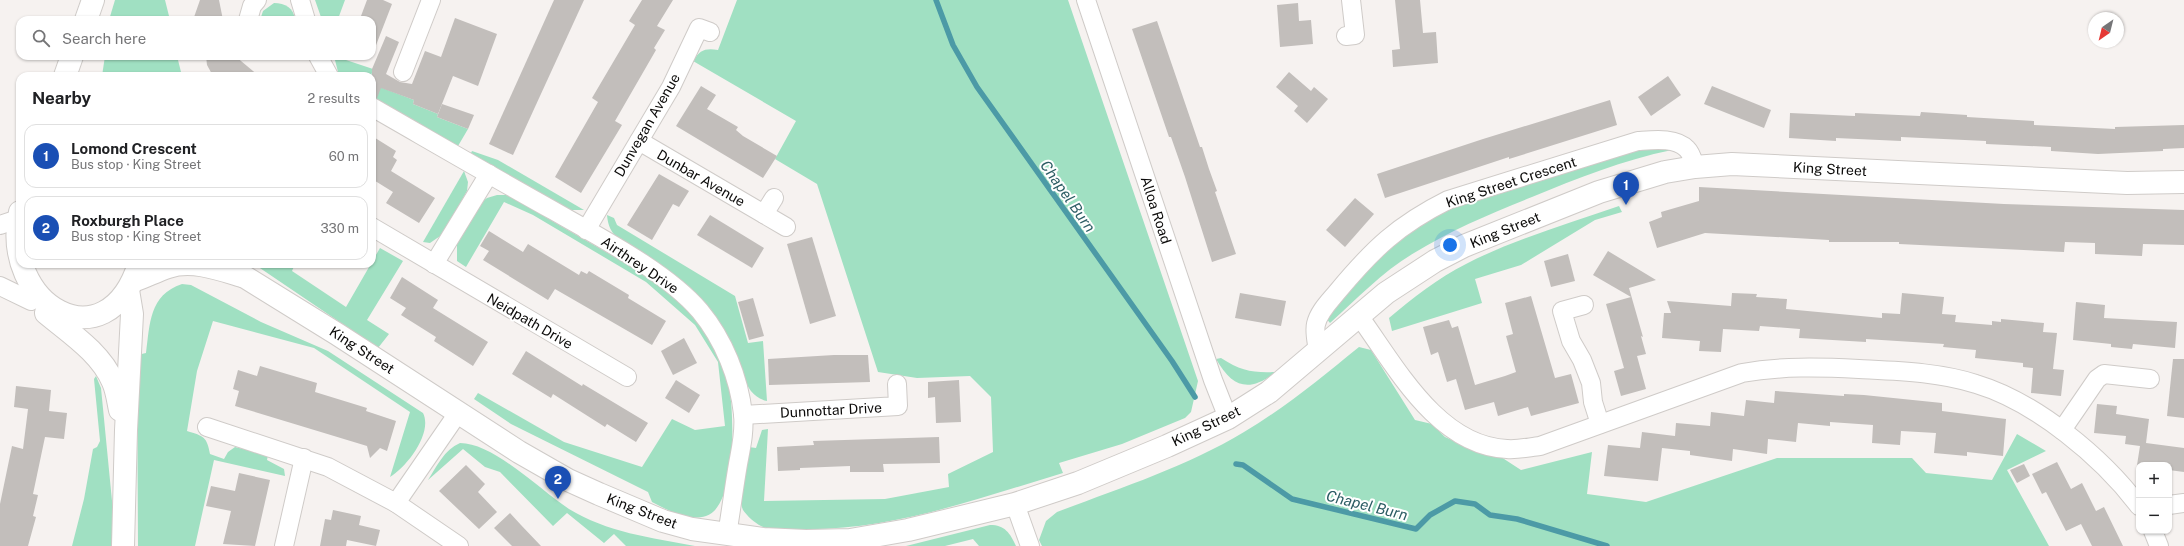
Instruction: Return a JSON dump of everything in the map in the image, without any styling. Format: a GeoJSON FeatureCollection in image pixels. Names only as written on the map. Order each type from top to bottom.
{"type":"FeatureCollection","features":[{"type":"Feature","properties":{"kind":"main road"},"geometry":{"type":"LineString","coordinates":[[87,16],[93,0]]}},
{"type":"Feature","properties":{"kind":"main road","name":"King Street"},"geometry":{"type":"LineString","coordinates":[[219,268],[236,270],[519,452],[568,480],[663,522],[727,535],[806,541],[850,540],[908,530],[1015,504],[1078,483],[1228,418],[1269,392],[1359,316],[1409,277],[1464,246],[1599,192],[1665,172],[1695,167],[1732,164],[2119,183],[2184,182]]}},
{"type":"Feature","properties":{"kind":"main road"},"geometry":{"type":"LineString","coordinates":[[15,216],[7,249],[10,269],[18,286],[35,305],[84,345],[103,365],[114,383],[126,430]]}},
{"type":"Feature","properties":{"kind":"main road","name":"King Street"},"geometry":{"type":"LineString","coordinates":[[133,278],[166,268]]}},
{"type":"Feature","properties":{"kind":"main road"},"geometry":{"type":"LineString","coordinates":[[35,305],[51,314],[67,317],[83,317],[98,313],[112,305],[133,278]]}},
{"type":"Feature","properties":{"kind":"main road"},"geometry":{"type":"LineString","coordinates":[[123,546],[126,430],[133,278]]}},
{"type":"Feature","properties":{"kind":"street"},"geometry":{"type":"LineString","coordinates":[[249,16],[252,6],[257,0]]}},
{"type":"Feature","properties":{"kind":"street"},"geometry":{"type":"LineString","coordinates":[[300,0],[305,16]]}},
{"type":"Feature","properties":{"kind":"street"},"geometry":{"type":"LineString","coordinates":[[403,72],[431,0]]}},
{"type":"Feature","properties":{"kind":"street","name":"Alloa Road"},"geometry":{"type":"LineString","coordinates":[[1086,0],[1213,380],[1228,418]]}},
{"type":"Feature","properties":{"kind":"street"},"geometry":{"type":"LineString","coordinates":[[1346,36],[1355,35],[1351,0]]}},
{"type":"Feature","properties":{"kind":"street","name":"Dunvegan Avenue"},"geometry":{"type":"LineString","coordinates":[[586,230],[671,87],[699,28],[710,32]]}},
{"type":"Feature","properties":{"kind":"street"},"geometry":{"type":"LineString","coordinates":[[320,60],[327,72]]}},
{"type":"Feature","properties":{"kind":"street","name":"Airthrey Drive"},"geometry":{"type":"LineString","coordinates":[[376,109],[586,230],[659,275],[680,291],[700,311],[714,331],[729,360],[737,382],[743,415],[743,434],[727,535]]}},
{"type":"Feature","properties":{"kind":"street","name":"King Street Crescent"},"geometry":{"type":"LineString","coordinates":[[1318,351],[1316,325],[1321,312],[1359,266],[1392,234],[1419,215],[1448,200],[1638,141],[1655,140],[1674,142],[1687,148],[1695,167]]}},
{"type":"Feature","properties":{"kind":"street","name":"Dunbar Avenue"},"geometry":{"type":"LineString","coordinates":[[639,141],[786,227]]}},
{"type":"Feature","properties":{"kind":"street"},"geometry":{"type":"LineString","coordinates":[[434,264],[489,174]]}},
{"type":"Feature","properties":{"kind":"street"},"geometry":{"type":"LineString","coordinates":[[764,214],[774,198]]}},
{"type":"Feature","properties":{"kind":"street","name":"Neidpath Drive"},"geometry":{"type":"LineString","coordinates":[[376,229],[627,377]]}},
{"type":"Feature","properties":{"kind":"street"},"geometry":{"type":"LineString","coordinates":[[0,286],[35,305]]}},
{"type":"Feature","properties":{"kind":"street"},"geometry":{"type":"LineString","coordinates":[[1584,305],[1562,311],[1571,341],[1582,360],[1591,383],[1593,402],[1600,424]]}},
{"type":"Feature","properties":{"kind":"street"},"geometry":{"type":"LineString","coordinates":[[1359,316],[1420,400],[1433,414],[1457,432],[1482,444],[1507,449],[1540,446],[1742,373],[1772,367],[1814,367],[1905,371],[1940,376],[1976,384],[2000,393],[2062,430],[2100,462],[2124,486],[2136,502]]}},
{"type":"Feature","properties":{"kind":"street"},"geometry":{"type":"LineString","coordinates":[[2062,430],[2097,379],[2104,374],[2150,379]]}},
{"type":"Feature","properties":{"kind":"street","name":"Dunnottar Drive"},"geometry":{"type":"LineString","coordinates":[[743,415],[898,406],[897,384]]}},
{"type":"Feature","properties":{"kind":"street"},"geometry":{"type":"LineString","coordinates":[[396,503],[458,413]]}},
{"type":"Feature","properties":{"kind":"street"},"geometry":{"type":"LineString","coordinates":[[207,427],[223,440],[304,458],[328,467],[396,503],[459,546]]}},
{"type":"Feature","properties":{"kind":"street"},"geometry":{"type":"LineString","coordinates":[[284,546],[304,458]]}},
{"type":"Feature","properties":{"kind":"street"},"geometry":{"type":"LineString","coordinates":[[2172,505],[2184,503]]}},
{"type":"Feature","properties":{"kind":"street"},"geometry":{"type":"LineString","coordinates":[[1015,504],[1030,546]]}},
{"type":"Feature","properties":{"kind":"street"},"geometry":{"type":"LineString","coordinates":[[2154,534],[2159,546]]}},
{"type":"Feature","properties":{"kind":"green space"},"geometry":{"type":"Polygon","coordinates":[[[115,0],[165,0],[169,16],[110,16],[115,0]]]}},
{"type":"Feature","properties":{"kind":"green space"},"geometry":{"type":"Polygon","coordinates":[[[315,0],[345,0],[339,16],[321,16],[315,0]]]}},
{"type":"Feature","properties":{"kind":"green space"},"geometry":{"type":"Polygon","coordinates":[[[737,0],[1068,0],[1198,381],[1191,412],[1185,418],[1122,444],[1059,463],[1063,473],[932,512],[865,525],[831,529],[765,528],[751,519],[743,510],[741,504],[741,488],[749,447],[756,448],[762,430],[768,429],[764,501],[885,499],[949,487],[948,474],[993,452],[991,397],[970,376],[917,378],[878,372],[817,184],[775,159],[796,121],[693,61],[698,54],[703,51],[710,49],[718,50],[737,0]]]}},
{"type":"Feature","properties":{"kind":"green space"},"geometry":{"type":"Polygon","coordinates":[[[274,3],[282,4],[291,9],[294,16],[261,16],[263,11],[274,3]]]}},
{"type":"Feature","properties":{"kind":"green space"},"geometry":{"type":"Polygon","coordinates":[[[104,60],[178,60],[181,72],[103,72],[104,60]]]}},
{"type":"Feature","properties":{"kind":"green space"},"geometry":{"type":"Polygon","coordinates":[[[335,60],[346,60],[373,69],[372,72],[338,72],[335,60]]]}},
{"type":"Feature","properties":{"kind":"green space"},"geometry":{"type":"Polygon","coordinates":[[[376,86],[414,100],[413,104],[438,114],[437,117],[468,129],[458,146],[376,100],[376,86]]]}},
{"type":"Feature","properties":{"kind":"green space"},"geometry":{"type":"Polygon","coordinates":[[[1651,147],[1672,150],[1618,164],[1584,176],[1457,229],[1403,260],[1392,268],[1330,323],[1325,317],[1375,257],[1426,216],[1624,151],[1651,147]]]}},
{"type":"Feature","properties":{"kind":"green space"},"geometry":{"type":"Polygon","coordinates":[[[472,151],[498,160],[584,210],[566,210],[471,153],[472,151]]]}},
{"type":"Feature","properties":{"kind":"green space"},"geometry":{"type":"Polygon","coordinates":[[[464,171],[468,182],[467,191],[443,234],[430,243],[423,242],[464,171]]]}},
{"type":"Feature","properties":{"kind":"green space"},"geometry":{"type":"Polygon","coordinates":[[[497,195],[508,195],[639,271],[668,291],[693,315],[704,329],[719,355],[726,372],[731,404],[732,427],[732,450],[729,473],[724,493],[717,508],[706,516],[685,516],[652,502],[648,492],[511,424],[474,399],[478,393],[564,442],[642,467],[672,419],[695,430],[725,426],[718,362],[695,325],[646,282],[533,215],[504,202],[466,267],[457,261],[457,242],[479,204],[487,198],[497,195]]]}},
{"type":"Feature","properties":{"kind":"green space"},"geometry":{"type":"Polygon","coordinates":[[[1619,206],[1622,212],[1595,220],[1521,265],[1475,279],[1482,303],[1392,331],[1389,318],[1426,289],[1456,270],[1484,255],[1522,239],[1619,206]]]}},
{"type":"Feature","properties":{"kind":"green space"},"geometry":{"type":"Polygon","coordinates":[[[607,215],[614,218],[617,225],[735,296],[748,343],[763,341],[767,401],[759,398],[748,386],[732,345],[716,318],[697,294],[670,271],[619,240],[610,229],[607,215]]]}},
{"type":"Feature","properties":{"kind":"green space"},"geometry":{"type":"Polygon","coordinates":[[[380,248],[403,261],[367,320],[389,334],[378,348],[260,268],[293,268],[292,271],[346,307],[368,268],[376,268],[376,255],[380,248]]]}},
{"type":"Feature","properties":{"kind":"green space"},"geometry":{"type":"Polygon","coordinates":[[[182,284],[191,285],[261,322],[328,351],[423,413],[425,421],[424,430],[417,449],[411,458],[404,466],[390,477],[410,412],[314,348],[213,321],[197,371],[187,431],[204,438],[208,444],[210,454],[224,459],[228,452],[235,447],[268,455],[267,460],[284,469],[285,476],[214,460],[195,546],[138,546],[137,355],[146,353],[150,321],[157,303],[163,295],[182,284]]]}},
{"type":"Feature","properties":{"kind":"green space"},"geometry":{"type":"Polygon","coordinates":[[[1359,347],[1371,350],[1415,420],[1432,424],[1445,437],[1475,450],[1501,457],[1521,470],[1592,452],[1587,494],[1646,502],[1777,458],[1912,458],[1926,473],[1992,480],[2017,434],[2046,451],[2007,470],[2049,546],[1042,546],[1039,540],[1046,521],[1057,512],[1152,476],[1222,445],[1289,402],[1359,347]]]}},
{"type":"Feature","properties":{"kind":"green space"},"geometry":{"type":"Polygon","coordinates":[[[1221,358],[1235,366],[1247,370],[1276,372],[1258,383],[1250,385],[1243,384],[1236,382],[1222,369],[1216,359],[1221,358]]]}},
{"type":"Feature","properties":{"kind":"green space"},"geometry":{"type":"Polygon","coordinates":[[[96,376],[101,388],[113,511],[113,546],[72,546],[84,499],[93,449],[97,447],[100,441],[94,379],[96,376]]]}},
{"type":"Feature","properties":{"kind":"green space"},"geometry":{"type":"Polygon","coordinates":[[[460,443],[473,445],[502,459],[569,509],[583,517],[614,529],[695,546],[626,546],[614,534],[604,543],[567,513],[553,526],[500,472],[485,467],[463,449],[428,480],[445,454],[460,443]]]}},
{"type":"Feature","properties":{"kind":"green space"},"geometry":{"type":"Polygon","coordinates":[[[990,525],[1000,526],[1003,528],[1012,537],[1016,546],[979,546],[973,539],[945,546],[906,546],[990,525]]]}},
{"type":"Feature","properties":{"kind":"building"},"geometry":{"type":"Polygon","coordinates":[[[200,0],[219,0],[222,16],[194,16],[200,0]]]}},
{"type":"Feature","properties":{"kind":"building"},"geometry":{"type":"Polygon","coordinates":[[[367,0],[383,0],[392,4],[376,45],[376,16],[361,16],[367,0]]]}},
{"type":"Feature","properties":{"kind":"building"},"geometry":{"type":"Polygon","coordinates":[[[554,0],[584,0],[513,155],[489,144],[554,0]]]}},
{"type":"Feature","properties":{"kind":"building"},"geometry":{"type":"Polygon","coordinates":[[[642,0],[673,0],[657,26],[665,30],[654,48],[656,50],[615,121],[622,125],[581,193],[555,177],[598,102],[592,98],[635,25],[629,21],[642,0]]]}},
{"type":"Feature","properties":{"kind":"building"},"geometry":{"type":"Polygon","coordinates":[[[1395,0],[1420,0],[1423,33],[1436,32],[1438,63],[1393,67],[1392,50],[1400,49],[1395,0]]]}},
{"type":"Feature","properties":{"kind":"building"},"geometry":{"type":"Polygon","coordinates":[[[1298,3],[1299,21],[1311,20],[1313,44],[1280,47],[1277,5],[1298,3]]]}},
{"type":"Feature","properties":{"kind":"building"},"geometry":{"type":"Polygon","coordinates":[[[455,18],[497,34],[478,86],[453,76],[438,114],[413,104],[414,100],[381,88],[376,98],[376,72],[372,72],[372,69],[386,36],[399,42],[386,74],[400,82],[412,84],[425,51],[441,57],[455,18]]]}},
{"type":"Feature","properties":{"kind":"building"},"geometry":{"type":"Polygon","coordinates":[[[1157,21],[1200,147],[1202,147],[1217,191],[1215,192],[1236,254],[1212,262],[1185,177],[1171,137],[1169,137],[1132,29],[1157,21]]]}},
{"type":"Feature","properties":{"kind":"building"},"geometry":{"type":"Polygon","coordinates":[[[206,60],[240,60],[254,72],[211,72],[206,60]]]}},
{"type":"Feature","properties":{"kind":"building"},"geometry":{"type":"Polygon","coordinates":[[[1289,72],[1311,91],[1314,87],[1328,99],[1307,123],[1294,111],[1298,106],[1276,87],[1289,72]]]}},
{"type":"Feature","properties":{"kind":"building"},"geometry":{"type":"Polygon","coordinates":[[[1668,76],[1681,95],[1651,116],[1638,97],[1668,76]]]}},
{"type":"Feature","properties":{"kind":"building"},"geometry":{"type":"Polygon","coordinates":[[[701,86],[716,95],[707,109],[738,127],[736,130],[743,136],[777,156],[763,178],[676,126],[701,86]]]}},
{"type":"Feature","properties":{"kind":"building"},"geometry":{"type":"Polygon","coordinates":[[[1712,86],[1771,110],[1764,128],[1704,104],[1712,86]]]}},
{"type":"Feature","properties":{"kind":"building"},"geometry":{"type":"Polygon","coordinates":[[[1610,100],[1617,125],[1509,159],[1509,157],[1385,198],[1377,174],[1483,139],[1610,100]]]}},
{"type":"Feature","properties":{"kind":"building"},"geometry":{"type":"Polygon","coordinates":[[[442,104],[474,115],[468,129],[437,117],[442,104]]]}},
{"type":"Feature","properties":{"kind":"building"},"geometry":{"type":"Polygon","coordinates":[[[1921,112],[1967,115],[1967,117],[2034,121],[2034,125],[2115,129],[2115,127],[2184,125],[2184,148],[2163,149],[2163,151],[2098,154],[2051,151],[2051,147],[1986,144],[1986,141],[1901,137],[1901,141],[1836,138],[1836,141],[1789,138],[1790,113],[1855,116],[1855,113],[1920,116],[1921,112]]]}},
{"type":"Feature","properties":{"kind":"building"},"geometry":{"type":"Polygon","coordinates":[[[376,138],[396,151],[393,157],[397,160],[391,171],[435,198],[419,223],[386,203],[393,192],[376,181],[376,138]]]}},
{"type":"Feature","properties":{"kind":"building"},"geometry":{"type":"Polygon","coordinates":[[[659,174],[689,191],[679,207],[673,204],[652,240],[627,225],[659,174]]]}},
{"type":"Feature","properties":{"kind":"building"},"geometry":{"type":"Polygon","coordinates":[[[1699,187],[2004,204],[2184,210],[2184,245],[2143,244],[2142,256],[2095,254],[2095,243],[2065,242],[2064,252],[1899,244],[1899,242],[1829,242],[1829,240],[1705,233],[1657,248],[1649,222],[1662,217],[1661,212],[1699,201],[1699,187]]]}},
{"type":"Feature","properties":{"kind":"building"},"geometry":{"type":"Polygon","coordinates":[[[1355,198],[1374,214],[1345,247],[1326,230],[1355,198]]]}},
{"type":"Feature","properties":{"kind":"building"},"geometry":{"type":"Polygon","coordinates":[[[710,215],[764,248],[752,268],[697,235],[710,215]]]}},
{"type":"Feature","properties":{"kind":"building"},"geometry":{"type":"Polygon","coordinates":[[[489,231],[523,252],[528,244],[579,275],[581,271],[587,274],[589,271],[629,295],[628,298],[666,321],[652,345],[555,289],[548,300],[483,260],[489,251],[480,246],[489,231]]]}},
{"type":"Feature","properties":{"kind":"building"},"geometry":{"type":"Polygon","coordinates":[[[812,237],[836,316],[810,324],[787,244],[812,237]]]}},
{"type":"Feature","properties":{"kind":"building"},"geometry":{"type":"Polygon","coordinates":[[[1608,251],[1656,280],[1629,288],[1643,337],[1641,336],[1646,354],[1637,356],[1646,389],[1621,396],[1614,371],[1624,368],[1606,304],[1631,297],[1593,275],[1608,251]]]}},
{"type":"Feature","properties":{"kind":"building"},"geometry":{"type":"Polygon","coordinates":[[[1568,254],[1575,281],[1551,287],[1544,261],[1568,254]]]}},
{"type":"Feature","properties":{"kind":"building"},"geometry":{"type":"Polygon","coordinates":[[[402,277],[438,300],[433,308],[488,342],[473,366],[434,341],[436,337],[401,315],[406,308],[390,298],[402,277]]]}},
{"type":"Feature","properties":{"kind":"building"},"geometry":{"type":"Polygon","coordinates":[[[1240,293],[1286,301],[1281,326],[1235,318],[1240,293]]]}},
{"type":"Feature","properties":{"kind":"building"},"geometry":{"type":"Polygon","coordinates":[[[1732,293],[1757,294],[1756,297],[1787,299],[1786,309],[1882,318],[1882,313],[1900,314],[1902,293],[1944,297],[1942,314],[1956,315],[1955,322],[1992,325],[1992,321],[2001,322],[2001,319],[2044,323],[2043,332],[2057,333],[2053,369],[2064,370],[2061,396],[2031,393],[2033,368],[2023,367],[2023,363],[1975,358],[1976,350],[1943,347],[1944,344],[1866,339],[1866,342],[1799,338],[1800,329],[1760,326],[1759,331],[1723,329],[1721,352],[1699,351],[1700,341],[1662,338],[1664,313],[1671,313],[1667,301],[1731,306],[1732,293]]]}},
{"type":"Feature","properties":{"kind":"building"},"geometry":{"type":"Polygon","coordinates":[[[1531,296],[1555,378],[1571,374],[1579,403],[1531,416],[1528,407],[1498,416],[1494,402],[1465,410],[1456,379],[1447,382],[1438,352],[1431,355],[1423,327],[1449,320],[1452,328],[1458,326],[1475,385],[1516,372],[1506,336],[1513,334],[1505,303],[1531,296]]]}},
{"type":"Feature","properties":{"kind":"building"},"geometry":{"type":"Polygon","coordinates":[[[753,298],[764,336],[749,340],[738,302],[753,298]]]}},
{"type":"Feature","properties":{"kind":"building"},"geometry":{"type":"Polygon","coordinates":[[[2076,302],[2105,305],[2104,318],[2177,322],[2175,348],[2133,344],[2132,349],[2111,347],[2111,344],[2073,340],[2076,302]]]}},
{"type":"Feature","properties":{"kind":"building"},"geometry":{"type":"Polygon","coordinates":[[[684,338],[697,363],[673,375],[661,351],[684,338]]]}},
{"type":"Feature","properties":{"kind":"building"},"geometry":{"type":"Polygon","coordinates":[[[526,351],[582,386],[583,384],[648,423],[636,442],[607,424],[605,427],[553,394],[551,398],[512,374],[526,351]]]}},
{"type":"Feature","properties":{"kind":"building"},"geometry":{"type":"Polygon","coordinates":[[[834,355],[868,355],[870,382],[769,385],[768,359],[834,355]]]}},
{"type":"Feature","properties":{"kind":"building"},"geometry":{"type":"Polygon","coordinates":[[[2173,359],[2184,359],[2184,418],[2167,416],[2173,359]]]}},
{"type":"Feature","properties":{"kind":"building"},"geometry":{"type":"Polygon","coordinates":[[[260,366],[317,383],[315,392],[367,408],[366,411],[396,421],[387,451],[380,448],[370,458],[367,446],[235,406],[239,391],[233,389],[238,370],[257,376],[260,366]]]}},
{"type":"Feature","properties":{"kind":"building"},"geometry":{"type":"Polygon","coordinates":[[[676,380],[700,395],[689,413],[665,398],[676,380]]]}},
{"type":"Feature","properties":{"kind":"building"},"geometry":{"type":"Polygon","coordinates":[[[959,380],[961,422],[936,423],[935,397],[928,398],[928,382],[959,380]]]}},
{"type":"Feature","properties":{"kind":"building"},"geometry":{"type":"Polygon","coordinates":[[[16,386],[51,390],[49,411],[67,413],[64,439],[45,437],[33,494],[38,495],[33,516],[36,517],[28,546],[0,546],[0,504],[12,446],[23,449],[28,409],[14,407],[16,386]]]}},
{"type":"Feature","properties":{"kind":"building"},"geometry":{"type":"Polygon","coordinates":[[[1775,391],[1844,396],[1844,394],[1864,395],[1942,403],[1942,411],[2006,419],[2003,456],[1967,452],[1967,456],[1934,453],[1936,433],[1901,431],[1900,445],[1872,443],[1873,425],[1830,422],[1830,426],[1798,423],[1796,442],[1768,439],[1767,454],[1733,449],[1732,461],[1690,455],[1690,451],[1662,448],[1658,481],[1604,476],[1608,445],[1640,448],[1642,432],[1675,436],[1676,423],[1710,426],[1711,412],[1744,416],[1746,400],[1774,403],[1775,391]]]}},
{"type":"Feature","properties":{"kind":"building"},"geometry":{"type":"Polygon","coordinates":[[[2097,404],[2117,406],[2116,414],[2149,419],[2146,443],[2184,448],[2184,472],[2172,470],[2172,462],[2137,462],[2140,446],[2125,444],[2126,436],[2094,433],[2097,404]]]}},
{"type":"Feature","properties":{"kind":"building"},"geometry":{"type":"Polygon","coordinates":[[[939,437],[940,463],[883,464],[884,472],[850,472],[850,466],[800,468],[800,470],[778,471],[777,447],[814,445],[813,441],[939,437]]]}},
{"type":"Feature","properties":{"kind":"building"},"geometry":{"type":"Polygon","coordinates":[[[2057,462],[2071,489],[2082,483],[2096,511],[2104,507],[2123,546],[2092,546],[2081,524],[2066,531],[2046,492],[2042,494],[2032,474],[2057,462]]]}},
{"type":"Feature","properties":{"kind":"building"},"geometry":{"type":"Polygon","coordinates":[[[2024,464],[2030,476],[2017,483],[2010,470],[2024,464]]]}},
{"type":"Feature","properties":{"kind":"building"},"geometry":{"type":"Polygon","coordinates":[[[466,465],[485,484],[478,492],[497,512],[479,529],[439,491],[466,465]]]}},
{"type":"Feature","properties":{"kind":"building"},"geometry":{"type":"Polygon","coordinates":[[[239,473],[270,480],[255,546],[223,544],[231,511],[206,506],[211,486],[235,491],[239,473]]]}},
{"type":"Feature","properties":{"kind":"building"},"geometry":{"type":"Polygon","coordinates":[[[333,510],[361,516],[359,525],[380,530],[376,546],[347,540],[346,546],[320,546],[325,519],[331,520],[333,510]]]}},
{"type":"Feature","properties":{"kind":"building"},"geometry":{"type":"Polygon","coordinates":[[[510,513],[541,546],[512,546],[494,528],[510,513]]]}},
{"type":"Feature","properties":{"kind":"waterway","name":"Chapel Burn"},"geometry":{"type":"LineString","coordinates":[[936,0],[953,45],[977,87],[1172,361],[1195,397]]}},
{"type":"Feature","properties":{"kind":"waterway","name":"Chapel Burn"},"geometry":{"type":"LineString","coordinates":[[1236,464],[1243,465],[1292,499],[1416,529],[1430,515],[1455,501],[1475,504],[1490,515],[1517,519],[1607,546]]}},
{"type":"Feature","properties":{"kind":"place","name":"Lomond Crescent"},"geometry":{"type":"Point","coordinates":[1626,205]}},
{"type":"Feature","properties":{"kind":"place","name":"Roxburgh Place"},"geometry":{"type":"Point","coordinates":[558,499]}}]}
